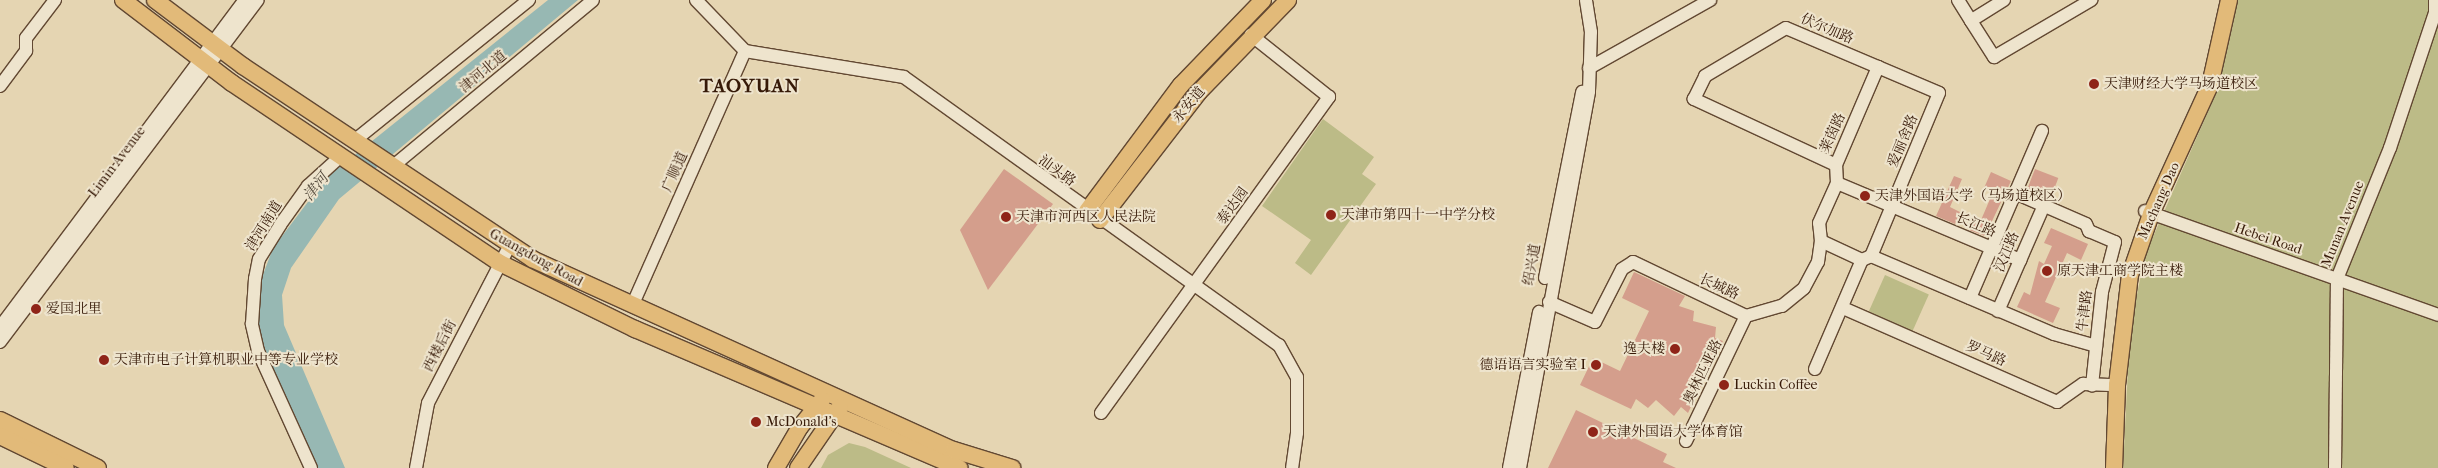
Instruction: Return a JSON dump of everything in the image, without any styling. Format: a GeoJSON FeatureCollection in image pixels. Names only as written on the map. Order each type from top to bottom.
{"type":"FeatureCollection","features":[{"type":"Feature","properties":{"kind":"main road"},"geometry":{"type":"LineString","coordinates":[[123,0],[204,62],[341,156]]}},
{"type":"Feature","properties":{"kind":"main road","name":"Guangdong Road"},"geometry":{"type":"LineString","coordinates":[[154,0],[216,46],[354,141],[510,245],[632,306],[954,450],[1012,468]]}},
{"type":"Feature","properties":{"kind":"main road","name":"永安道"},"geometry":{"type":"LineString","coordinates":[[1087,211],[1181,85],[1263,0]]}},
{"type":"Feature","properties":{"kind":"main road","name":"永安道"},"geometry":{"type":"LineString","coordinates":[[1100,220],[1164,134],[1251,35],[1288,0]]}},
{"type":"Feature","properties":{"kind":"main road","name":"Machang Dao"},"geometry":{"type":"LineString","coordinates":[[2107,468],[2113,385],[2130,275],[2148,212],[2200,91],[2215,35],[2219,0]]}},
{"type":"Feature","properties":{"kind":"main road","name":"Machang Dao"},"geometry":{"type":"LineString","coordinates":[[2148,212],[2210,85],[2229,0]]}},
{"type":"Feature","properties":{"kind":"main road","name":"Guangdong Road"},"geometry":{"type":"LineString","coordinates":[[341,156],[498,262],[586,307],[938,461]]}},
{"type":"Feature","properties":{"kind":"main road","name":"Machang Dao"},"geometry":{"type":"LineString","coordinates":[[2113,385],[2114,468]]}},
{"type":"Feature","properties":{"kind":"main road"},"geometry":{"type":"LineString","coordinates":[[776,468],[815,407],[830,393]]}},
{"type":"Feature","properties":{"kind":"main road"},"geometry":{"type":"LineString","coordinates":[[798,468],[833,414],[848,401]]}},
{"type":"Feature","properties":{"kind":"main road"},"geometry":{"type":"LineString","coordinates":[[0,420],[98,468]]}},
{"type":"Feature","properties":{"kind":"main road"},"geometry":{"type":"LineString","coordinates":[[0,436],[66,468]]}},
{"type":"Feature","properties":{"kind":"main road"},"geometry":{"type":"LineString","coordinates":[[938,461],[960,468]]}},
{"type":"Feature","properties":{"kind":"street"},"geometry":{"type":"LineString","coordinates":[[0,86],[26,51],[26,38],[56,0]]}},
{"type":"Feature","properties":{"kind":"street","name":"Limin Avenue"},"geometry":{"type":"LineString","coordinates":[[0,342],[3,326],[216,46],[245,0]]}},
{"type":"Feature","properties":{"kind":"street","name":"Limin Avenue"},"geometry":{"type":"LineString","coordinates":[[216,46],[258,0]]}},
{"type":"Feature","properties":{"kind":"street"},"geometry":{"type":"LineString","coordinates":[[354,141],[529,0]]}},
{"type":"Feature","properties":{"kind":"street","name":"津河北道"},"geometry":{"type":"LineString","coordinates":[[392,167],[593,0]]}},
{"type":"Feature","properties":{"kind":"street"},"geometry":{"type":"LineString","coordinates":[[696,0],[745,51]]}},
{"type":"Feature","properties":{"kind":"street","name":"绍兴道"},"geometry":{"type":"LineString","coordinates":[[1520,468],[1549,302],[1586,110],[1591,32],[1586,0]]}},
{"type":"Feature","properties":{"kind":"street"},"geometry":{"type":"LineString","coordinates":[[1589,68],[1710,0]]}},
{"type":"Feature","properties":{"kind":"street"},"geometry":{"type":"LineString","coordinates":[[1958,0],[1994,57],[2070,5],[2091,0]]}},
{"type":"Feature","properties":{"kind":"street"},"geometry":{"type":"LineString","coordinates":[[1972,21],[2004,0]]}},
{"type":"Feature","properties":{"kind":"street","name":"Munan Avenue"},"geometry":{"type":"LineString","coordinates":[[2334,468],[2337,279],[2390,148],[2434,13],[2435,0]]}},
{"type":"Feature","properties":{"kind":"street","name":"伏尔加路"},"geometry":{"type":"LineString","coordinates":[[1836,165],[1694,99],[1705,76],[1786,28],[1939,93]]}},
{"type":"Feature","properties":{"kind":"street","name":"泰达园"},"geometry":{"type":"LineString","coordinates":[[1102,413],[1329,97],[1251,35]]}},
{"type":"Feature","properties":{"kind":"street","name":"汕头路"},"geometry":{"type":"LineString","coordinates":[[745,51],[904,77],[1087,211],[1279,345],[1294,366],[1298,395],[1292,468]]}},
{"type":"Feature","properties":{"kind":"street","name":"广顺道"},"geometry":{"type":"LineString","coordinates":[[632,306],[745,51]]}},
{"type":"Feature","properties":{"kind":"street","name":"莱茵路"},"geometry":{"type":"LineString","coordinates":[[1821,241],[1819,222],[1837,183],[1836,165],[1878,67]]}},
{"type":"Feature","properties":{"kind":"street","name":"绍兴道"},"geometry":{"type":"LineString","coordinates":[[1510,468],[1579,102],[1589,68]]}},
{"type":"Feature","properties":{"kind":"street","name":"爱丽舍路"},"geometry":{"type":"LineString","coordinates":[[1815,369],[1842,308],[1892,206],[1939,93]]}},
{"type":"Feature","properties":{"kind":"street"},"geometry":{"type":"LineString","coordinates":[[1970,298],[2042,131]]}},
{"type":"Feature","properties":{"kind":"street","name":"津河南道"},"geometry":{"type":"LineString","coordinates":[[311,468],[258,351],[252,324],[255,279],[259,259],[280,225],[308,186],[341,156]]}},
{"type":"Feature","properties":{"kind":"street","name":"长江路"},"geometry":{"type":"LineString","coordinates":[[1837,183],[2020,260]]}},
{"type":"Feature","properties":{"kind":"street"},"geometry":{"type":"LineString","coordinates":[[2015,193],[2044,205]]}},
{"type":"Feature","properties":{"kind":"street","name":"牛津路"},"geometry":{"type":"LineString","coordinates":[[2044,205],[2086,224],[2089,231],[2115,242],[2102,292],[2092,385]]}},
{"type":"Feature","properties":{"kind":"street","name":"汉江路"},"geometry":{"type":"LineString","coordinates":[[1998,310],[2044,205]]}},
{"type":"Feature","properties":{"kind":"street","name":"Hebei Road"},"geometry":{"type":"LineString","coordinates":[[2148,212],[2438,315]]}},
{"type":"Feature","properties":{"kind":"street"},"geometry":{"type":"LineString","coordinates":[[1821,241],[2096,346]]}},
{"type":"Feature","properties":{"kind":"street","name":"长城路"},"geometry":{"type":"LineString","coordinates":[[1549,302],[1595,322],[1622,269],[1632,262],[1746,316],[1782,306],[1804,288],[1818,262],[1821,241]]}},
{"type":"Feature","properties":{"kind":"street","name":"西楼后街"},"geometry":{"type":"LineString","coordinates":[[416,468],[428,403],[498,262],[510,245]]}},
{"type":"Feature","properties":{"kind":"street","name":"罗马路"},"geometry":{"type":"LineString","coordinates":[[1842,308],[2057,402],[2083,384],[2113,385]]}},
{"type":"Feature","properties":{"kind":"street","name":"奥林匹亚路"},"geometry":{"type":"LineString","coordinates":[[1686,441],[1746,316]]}},
{"type":"Feature","properties":{"kind":"street","name":"Guangdong Road"},"geometry":{"type":"LineString","coordinates":[[938,461],[954,468]]}},
{"type":"Feature","properties":{"kind":"shaded area"},"geometry":{"type":"Polygon","coordinates":[[[2235,0],[2438,0],[2438,468],[2123,468],[2130,329],[2145,255],[2211,105],[2233,25],[2235,0]]]}},
{"type":"Feature","properties":{"kind":"shaded area"},"geometry":{"type":"Polygon","coordinates":[[[1323,119],[1374,157],[1362,174],[1376,184],[1311,275],[1295,263],[1311,240],[1262,206],[1323,119]]]}},
{"type":"Feature","properties":{"kind":"shaded area"},"geometry":{"type":"Polygon","coordinates":[[[1885,275],[1929,295],[1913,331],[1869,312],[1885,275]]]}},
{"type":"Feature","properties":{"kind":"shaded area"},"geometry":{"type":"Polygon","coordinates":[[[849,443],[865,447],[911,468],[821,468],[828,455],[849,443]]]}},
{"type":"Feature","properties":{"kind":"water","name":"津河"},"geometry":{"type":"Polygon","coordinates":[[[548,0],[578,0],[339,199],[291,268],[282,295],[284,325],[345,468],[318,468],[266,359],[257,319],[261,280],[273,248],[326,178],[548,0]]]}},
{"type":"Feature","properties":{"kind":"building","name":"天津市河西区人民法院"},"geometry":{"type":"Polygon","coordinates":[[[1004,169],[1053,204],[988,290],[960,230],[1004,169]]]}},
{"type":"Feature","properties":{"kind":"building"},"geometry":{"type":"Polygon","coordinates":[[[2035,169],[2058,178],[2050,198],[2027,190],[2035,169]]]}},
{"type":"Feature","properties":{"kind":"building"},"geometry":{"type":"Polygon","coordinates":[[[1991,172],[2011,181],[1985,236],[1969,230],[1975,217],[1981,220],[1993,192],[1984,188],[1991,172]]]}},
{"type":"Feature","properties":{"kind":"building"},"geometry":{"type":"Polygon","coordinates":[[[1954,176],[1962,179],[1950,207],[1960,212],[1955,224],[1936,216],[1954,176]]]}},
{"type":"Feature","properties":{"kind":"building","name":"原天津工商学院主楼"},"geometry":{"type":"Polygon","coordinates":[[[2051,228],[2088,244],[2081,260],[2067,253],[2045,302],[2060,308],[2053,323],[2017,307],[2024,292],[2030,295],[2039,261],[2044,264],[2052,246],[2044,243],[2051,228]]]}},
{"type":"Feature","properties":{"kind":"building","name":"逸夫楼"},"geometry":{"type":"Polygon","coordinates":[[[1634,272],[1685,296],[1679,306],[1694,311],[1693,321],[1716,327],[1715,338],[1723,341],[1688,413],[1681,407],[1674,416],[1656,400],[1648,408],[1636,399],[1631,409],[1580,385],[1593,358],[1620,371],[1649,311],[1622,298],[1634,272]]]}},
{"type":"Feature","properties":{"kind":"building","name":"天津外国语大学体育馆"},"geometry":{"type":"Polygon","coordinates":[[[1576,410],[1667,454],[1663,462],[1676,468],[1548,468],[1576,410]]]}},
{"type":"Feature","properties":{"kind":"place","name":"天津财经大学马场道校区"},"geometry":{"type":"Point","coordinates":[2094,84]}},
{"type":"Feature","properties":{"kind":"place","name":"天津外国语大学（马场道校区）"},"geometry":{"type":"Point","coordinates":[1865,196]}},
{"type":"Feature","properties":{"kind":"place","name":"天津市第四十一中学分校"},"geometry":{"type":"Point","coordinates":[1331,215]}},
{"type":"Feature","properties":{"kind":"place","name":"天津市河西区人民法院"},"geometry":{"type":"Point","coordinates":[1006,217]}},
{"type":"Feature","properties":{"kind":"place","name":"原天津工商学院主楼"},"geometry":{"type":"Point","coordinates":[2047,271]}},
{"type":"Feature","properties":{"kind":"place","name":"爱国北里"},"geometry":{"type":"Point","coordinates":[36,309]}},
{"type":"Feature","properties":{"kind":"place","name":"逸夫楼"},"geometry":{"type":"Point","coordinates":[1675,349]}},
{"type":"Feature","properties":{"kind":"place","name":"天津市电子计算机职业中等专业学校"},"geometry":{"type":"Point","coordinates":[104,360]}},
{"type":"Feature","properties":{"kind":"place","name":"德语语言实验室 I"},"geometry":{"type":"Point","coordinates":[1596,365]}},
{"type":"Feature","properties":{"kind":"place","name":"Luckin Coffee"},"geometry":{"type":"Point","coordinates":[1724,385]}},
{"type":"Feature","properties":{"kind":"place","name":"McDonald's"},"geometry":{"type":"Point","coordinates":[756,422]}},
{"type":"Feature","properties":{"kind":"place","name":"天津外国语大学体育馆"},"geometry":{"type":"Point","coordinates":[1593,432]}},
{"type":"Feature","properties":{"kind":"district","name":"TAOYUAN"},"geometry":{"type":"Point","coordinates":[750,87]}}]}
